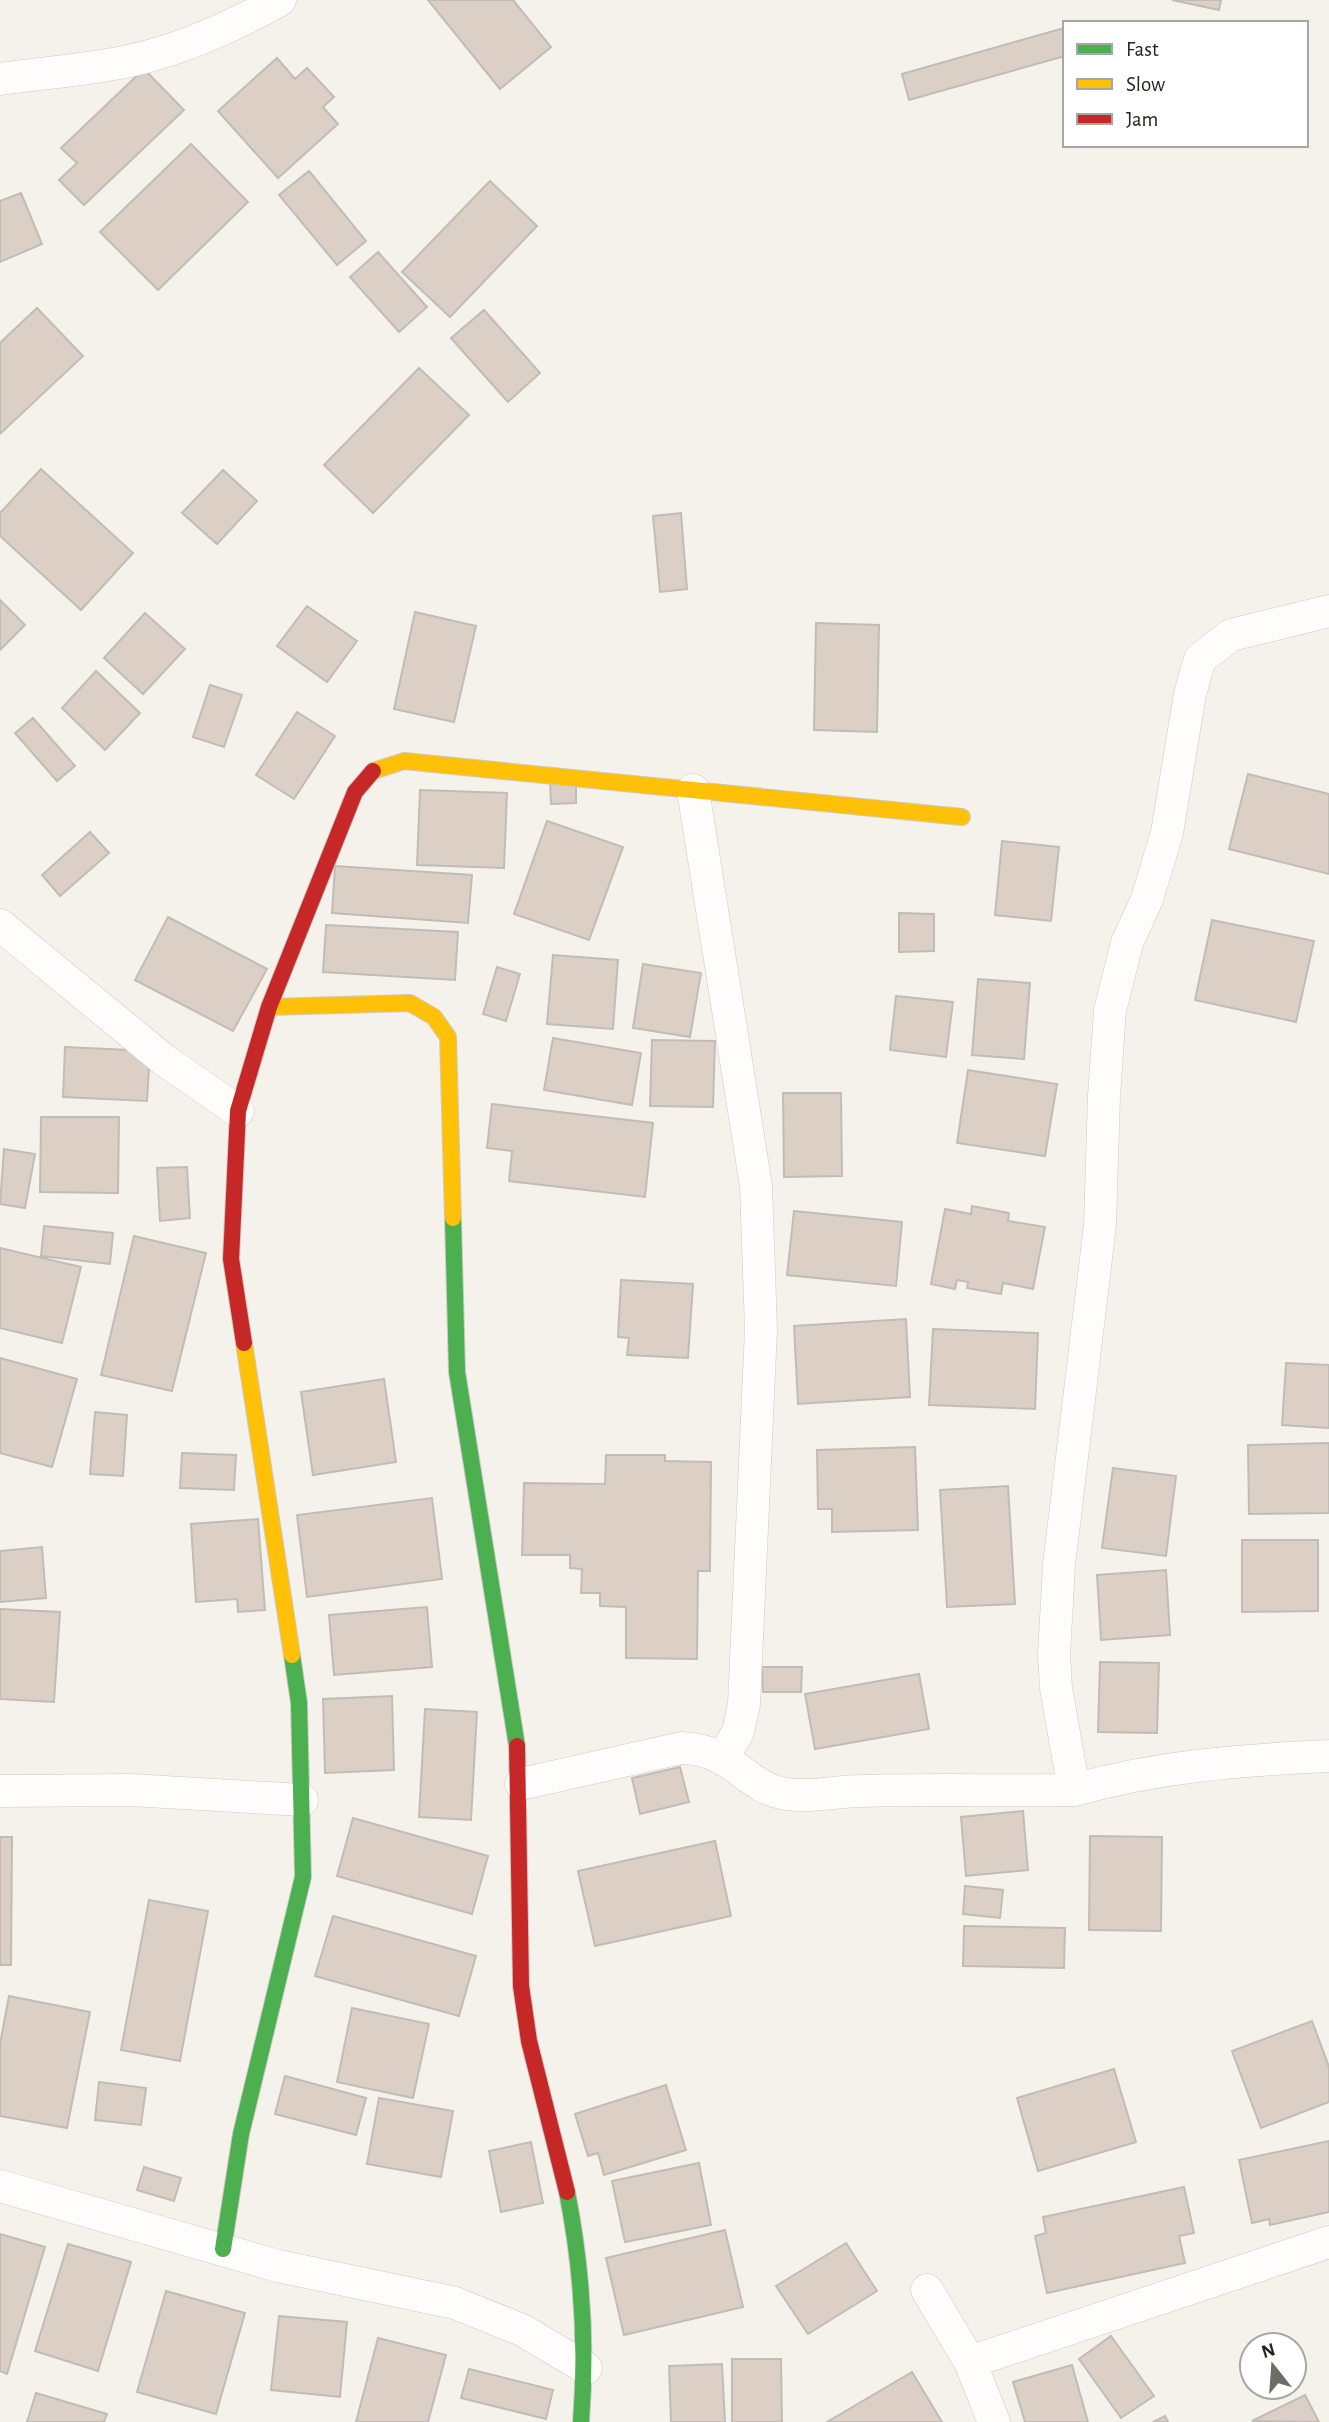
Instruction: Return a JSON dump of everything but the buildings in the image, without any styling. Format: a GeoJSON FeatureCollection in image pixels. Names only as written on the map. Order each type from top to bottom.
{"type":"FeatureCollection","features":[{"type":"Feature","properties":{"kind":"street"},"geometry":{"type":"LineString","coordinates":[[0,79],[128,61],[183,46],[239,23],[280,0]]}},
{"type":"Feature","properties":{"kind":"street"},"geometry":{"type":"LineString","coordinates":[[1074,1790],[1056,1688],[1054,1655],[1059,1565],[1100,1224],[1110,1010],[1127,943],[1147,899],[1167,833],[1190,694],[1200,659],[1231,635],[1329,611]]}},
{"type":"Feature","properties":{"kind":"street"},"geometry":{"type":"LineString","coordinates":[[223,2249],[241,2134],[303,1877],[299,1703],[231,1259],[238,1111],[269,1007],[355,792],[367,773],[382,762],[404,761],[962,817]]}},
{"type":"Feature","properties":{"kind":"street"},"geometry":{"type":"LineString","coordinates":[[693,790],[756,1186],[761,1329],[744,1704],[738,1732],[723,1757]]}},
{"type":"Feature","properties":{"kind":"street"},"geometry":{"type":"LineString","coordinates":[[0,925],[164,1060],[238,1111]]}},
{"type":"Feature","properties":{"kind":"street"},"geometry":{"type":"LineString","coordinates":[[269,1007],[410,1003],[434,1017],[448,1037],[457,1372],[517,1741],[521,1784],[519,1957],[526,2022],[578,2255],[586,2368],[581,2422]]}},
{"type":"Feature","properties":{"kind":"street"},"geometry":{"type":"LineString","coordinates":[[521,1784],[681,1748],[700,1749],[723,1757],[768,1787],[786,1794],[1074,1790],[1154,1771],[1211,1762],[1329,1756]]}},
{"type":"Feature","properties":{"kind":"street"},"geometry":{"type":"LineString","coordinates":[[0,1791],[130,1790],[302,1800]]}},
{"type":"Feature","properties":{"kind":"street"},"geometry":{"type":"LineString","coordinates":[[0,2186],[278,2266],[455,2303],[522,2330],[586,2368]]}},
{"type":"Feature","properties":{"kind":"street"},"geometry":{"type":"LineString","coordinates":[[970,2362],[1329,2242]]}},
{"type":"Feature","properties":{"kind":"street"},"geometry":{"type":"LineString","coordinates":[[928,2290],[970,2362],[993,2422]]}},
{"type":"Feature","properties":{"kind":"traffic: fast"},"geometry":{"type":"LineString","coordinates":[[453,1218],[457,1372],[517,1746]]}},
{"type":"Feature","properties":{"kind":"traffic: fast"},"geometry":{"type":"LineString","coordinates":[[223,2249],[241,2134],[303,1877],[299,1703],[292,1655]]}},
{"type":"Feature","properties":{"kind":"traffic: fast"},"geometry":{"type":"LineString","coordinates":[[567,2192],[582,2306],[581,2422]]}},
{"type":"Feature","properties":{"kind":"traffic: slow"},"geometry":{"type":"LineString","coordinates":[[373,771],[404,761],[962,817]]}},
{"type":"Feature","properties":{"kind":"traffic: slow"},"geometry":{"type":"LineString","coordinates":[[269,1007],[410,1003],[434,1017],[448,1037],[453,1218]]}},
{"type":"Feature","properties":{"kind":"traffic: slow"},"geometry":{"type":"LineString","coordinates":[[244,1343],[292,1655]]}},
{"type":"Feature","properties":{"kind":"traffic: jam"},"geometry":{"type":"LineString","coordinates":[[244,1343],[231,1259],[238,1111],[269,1007],[355,792],[373,771]]}},
{"type":"Feature","properties":{"kind":"traffic: jam"},"geometry":{"type":"LineString","coordinates":[[517,1746],[521,1986],[529,2041],[567,2192]]}}]}
